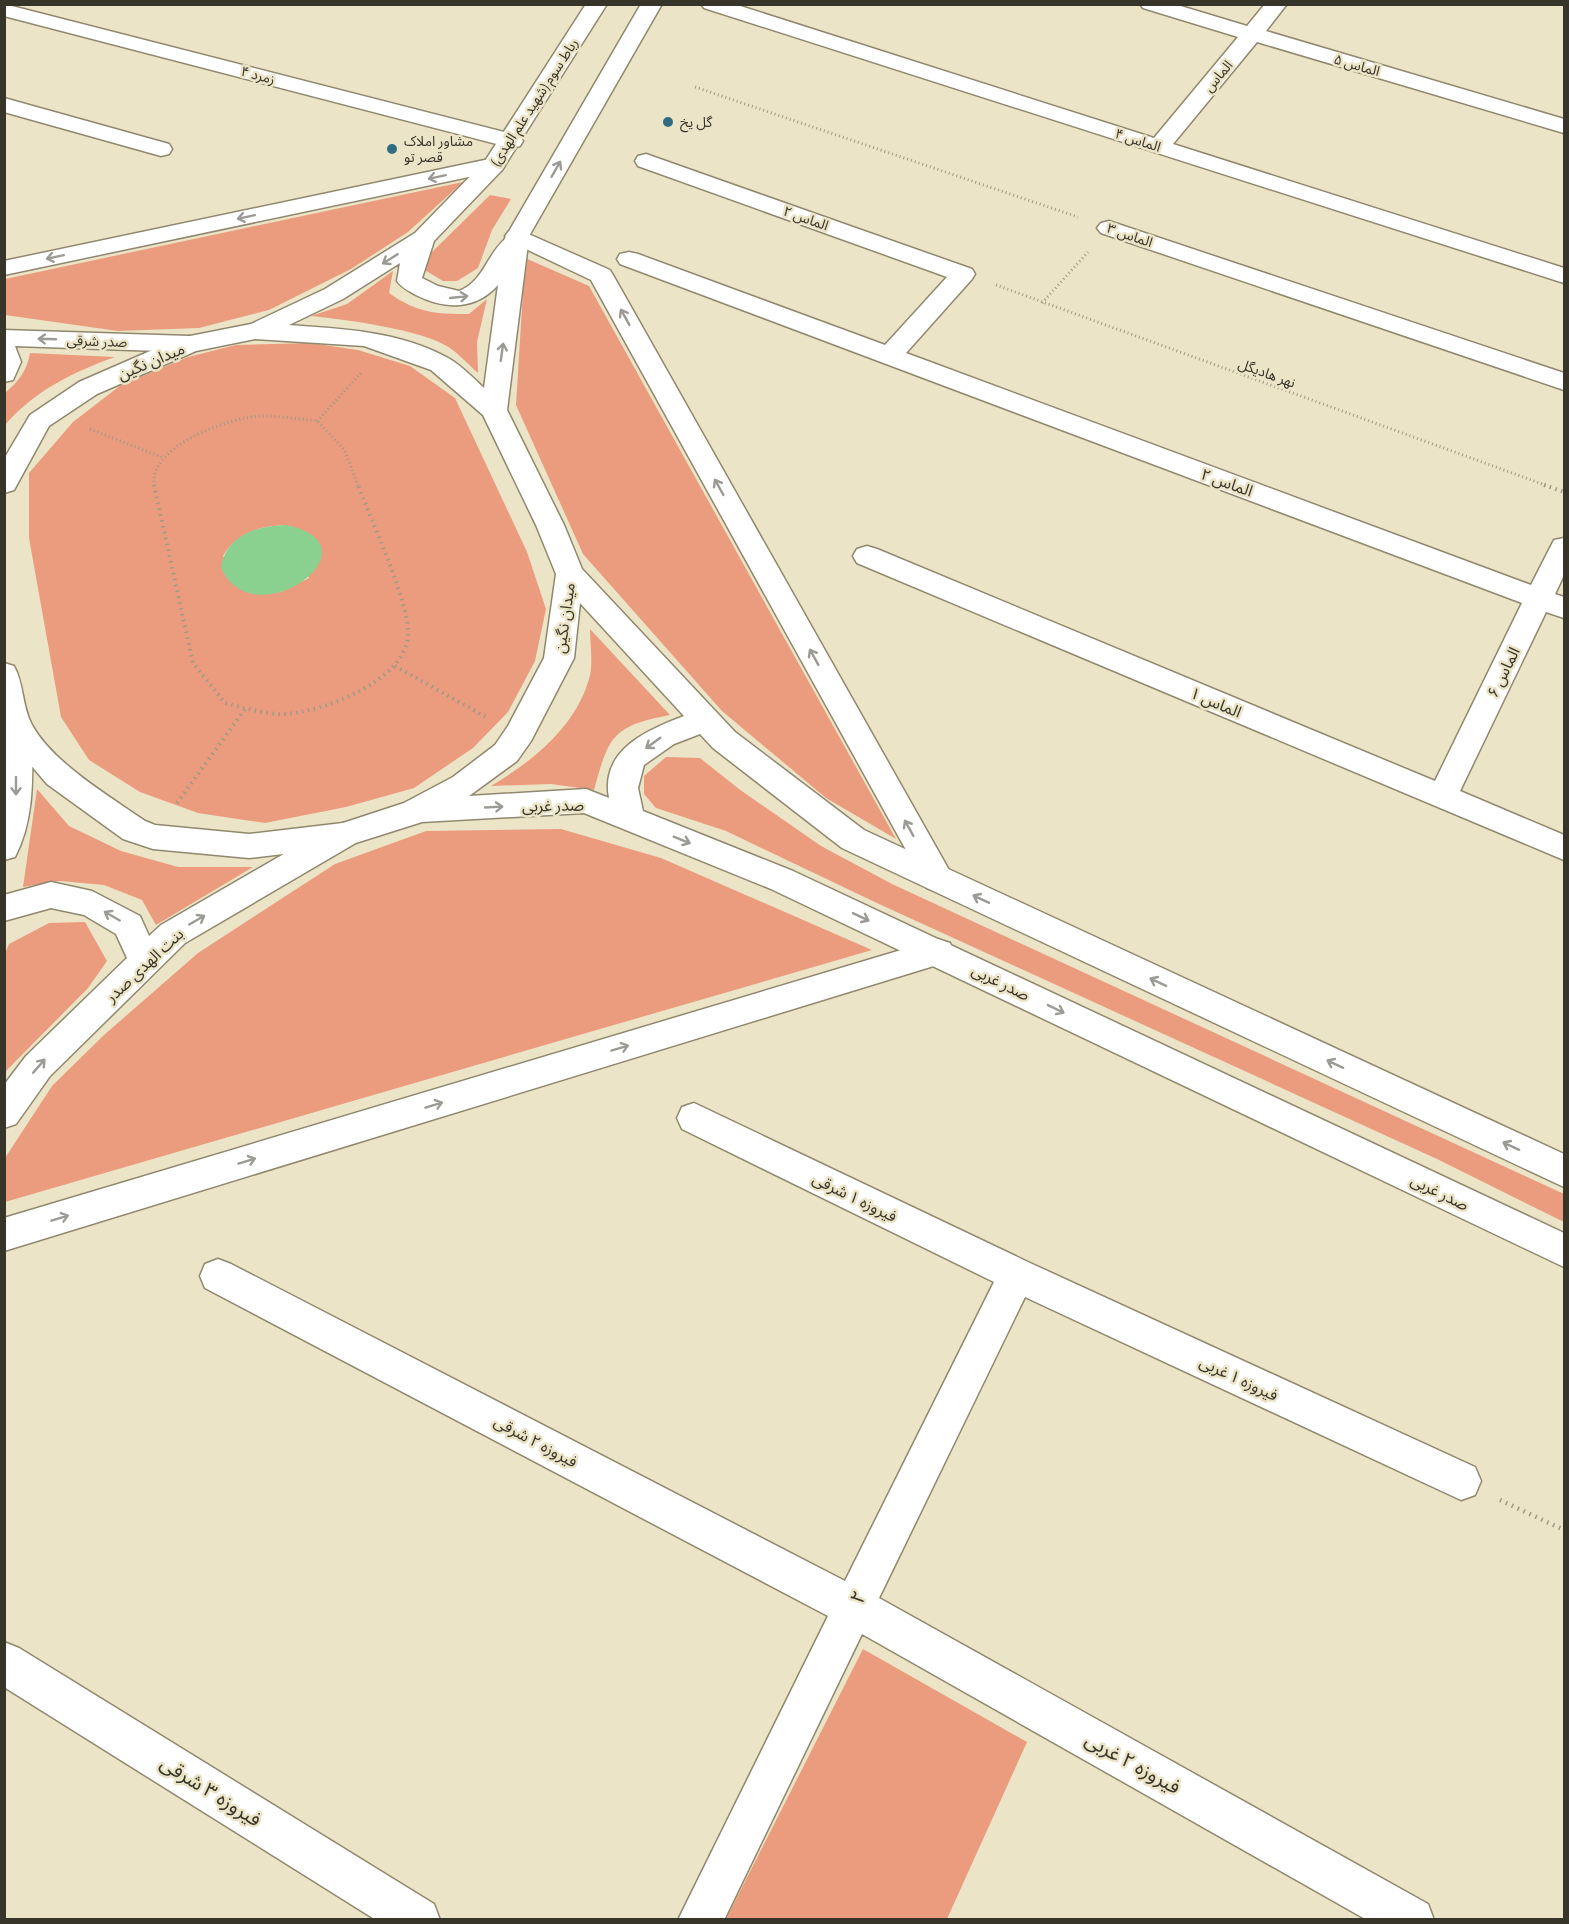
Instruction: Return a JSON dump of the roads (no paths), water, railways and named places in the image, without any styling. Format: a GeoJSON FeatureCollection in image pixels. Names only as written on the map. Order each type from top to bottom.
{"type":"FeatureCollection","features":[{"type":"Feature","properties":{"kind":"street","name":"رباط سوم (شهید علم الهدی)"},"geometry":{"type":"LineString","coordinates":[[255,331],[334,294],[423,238],[494,165],[512,141],[597,4]]}},
{"type":"Feature","properties":{"kind":"street"},"geometry":{"type":"LineString","coordinates":[[423,238],[412,264],[409,281],[430,294],[456,299],[477,294],[489,284],[652,4]]}},
{"type":"Feature","properties":{"kind":"street","name":"الماس ۴"},"geometry":{"type":"LineString","coordinates":[[711,4],[1564,276]]}},
{"type":"Feature","properties":{"kind":"street","name":"الماس ۵"},"geometry":{"type":"LineString","coordinates":[[1150,4],[1564,126]]}},
{"type":"Feature","properties":{"kind":"street","name":"الماس"},"geometry":{"type":"LineString","coordinates":[[1158,147],[1277,4]]}},
{"type":"Feature","properties":{"kind":"street","name":"زمرد ۴"},"geometry":{"type":"LineString","coordinates":[[4,9],[512,141]]}},
{"type":"Feature","properties":{"kind":"street"},"geometry":{"type":"LineString","coordinates":[[4,105],[161,148]]}},
{"type":"Feature","properties":{"kind":"street","name":"الماس ۲"},"geometry":{"type":"LineString","coordinates":[[646,161],[963,274],[889,356]]}},
{"type":"Feature","properties":{"kind":"street"},"geometry":{"type":"LineString","coordinates":[[4,267],[494,165]]}},
{"type":"Feature","properties":{"kind":"street","name":"الماس ۳"},"geometry":{"type":"LineString","coordinates":[[1109,228],[1564,382]]}},
{"type":"Feature","properties":{"kind":"street"},"geometry":{"type":"LineString","coordinates":[[494,410],[517,236]]}},
{"type":"Feature","properties":{"kind":"street"},"geometry":{"type":"LineString","coordinates":[[517,236],[601,275],[938,879]]}},
{"type":"Feature","properties":{"kind":"street","name":"الماس ۲"},"geometry":{"type":"LineString","coordinates":[[629,259],[1552,603]]}},
{"type":"Feature","properties":{"kind":"street","name":"میدان نگین"},"geometry":{"type":"LineString","coordinates":[[4,484],[39,422],[88,388],[189,344],[255,331],[364,338],[394,346],[440,364],[494,410],[550,525],[570,574],[559,658],[520,732],[506,753],[464,785],[415,812],[343,835],[249,846],[153,837],[134,830],[58,777],[17,728],[4,674]]}},
{"type":"Feature","properties":{"kind":"street","name":"صدر شرقی"},"geometry":{"type":"LineString","coordinates":[[4,338],[189,344]]}},
{"type":"Feature","properties":{"kind":"street"},"geometry":{"type":"LineString","coordinates":[[4,348],[8,362],[4,374]]}},
{"type":"Feature","properties":{"kind":"street","name":"الماس ۶"},"geometry":{"type":"LineString","coordinates":[[1442,797],[1552,603],[1564,548]]}},
{"type":"Feature","properties":{"kind":"street","name":"الماس ۱"},"geometry":{"type":"LineString","coordinates":[[867,556],[1564,848]]}},
{"type":"Feature","properties":{"kind":"street"},"geometry":{"type":"LineString","coordinates":[[570,574],[724,740],[853,839],[1564,1171]]}},
{"type":"Feature","properties":{"kind":"street"},"geometry":{"type":"LineString","coordinates":[[629,819],[622,788],[630,759],[663,736],[706,720]]}},
{"type":"Feature","properties":{"kind":"street"},"geometry":{"type":"LineString","coordinates":[[4,848],[16,805],[17,728]]}},
{"type":"Feature","properties":{"kind":"street","name":"صدر غربی"},"geometry":{"type":"LineString","coordinates":[[415,812],[586,801],[782,880],[938,952],[1564,1251]]}},
{"type":"Feature","properties":{"kind":"street","name":"بنت الهدی صدر"},"geometry":{"type":"LineString","coordinates":[[4,1113],[38,1066],[173,934],[343,835]]}},
{"type":"Feature","properties":{"kind":"street"},"geometry":{"type":"LineString","coordinates":[[4,908],[51,895],[92,904],[128,925],[145,962]]}},
{"type":"Feature","properties":{"kind":"street"},"geometry":{"type":"LineString","coordinates":[[4,1234],[938,952]]}},
{"type":"Feature","properties":{"kind":"street","name":"فیروزه ۱ شرقی"},"geometry":{"type":"LineString","coordinates":[[694,1118],[1017,1275]]}},
{"type":"Feature","properties":{"kind":"street","name":"فیروزه ۱ غربی"},"geometry":{"type":"LineString","coordinates":[[1017,1275],[1461,1481]]}},
{"type":"Feature","properties":{"kind":"street","name":"۲"},"geometry":{"type":"LineString","coordinates":[[700,1920],[1017,1275]]}},
{"type":"Feature","properties":{"kind":"street","name":"فیروزه ۲ شرقی"},"geometry":{"type":"LineString","coordinates":[[218,1276],[854,1607]]}},
{"type":"Feature","properties":{"kind":"street","name":"فیروزه ۲ غربی"},"geometry":{"type":"LineString","coordinates":[[854,1607],[1412,1920]]}},
{"type":"Feature","properties":{"kind":"street","name":"فیروزه ۳ شرقی"},"geometry":{"type":"LineString","coordinates":[[4,1663],[418,1920]]}},
{"type":"Feature","properties":{"kind":"place","name":"گل یخ"},"geometry":{"type":"Point","coordinates":[668,122]}},
{"type":"Feature","properties":{"kind":"place","name":"مشاور املاک قصر تو"},"geometry":{"type":"Point","coordinates":[392,149]}}]}
